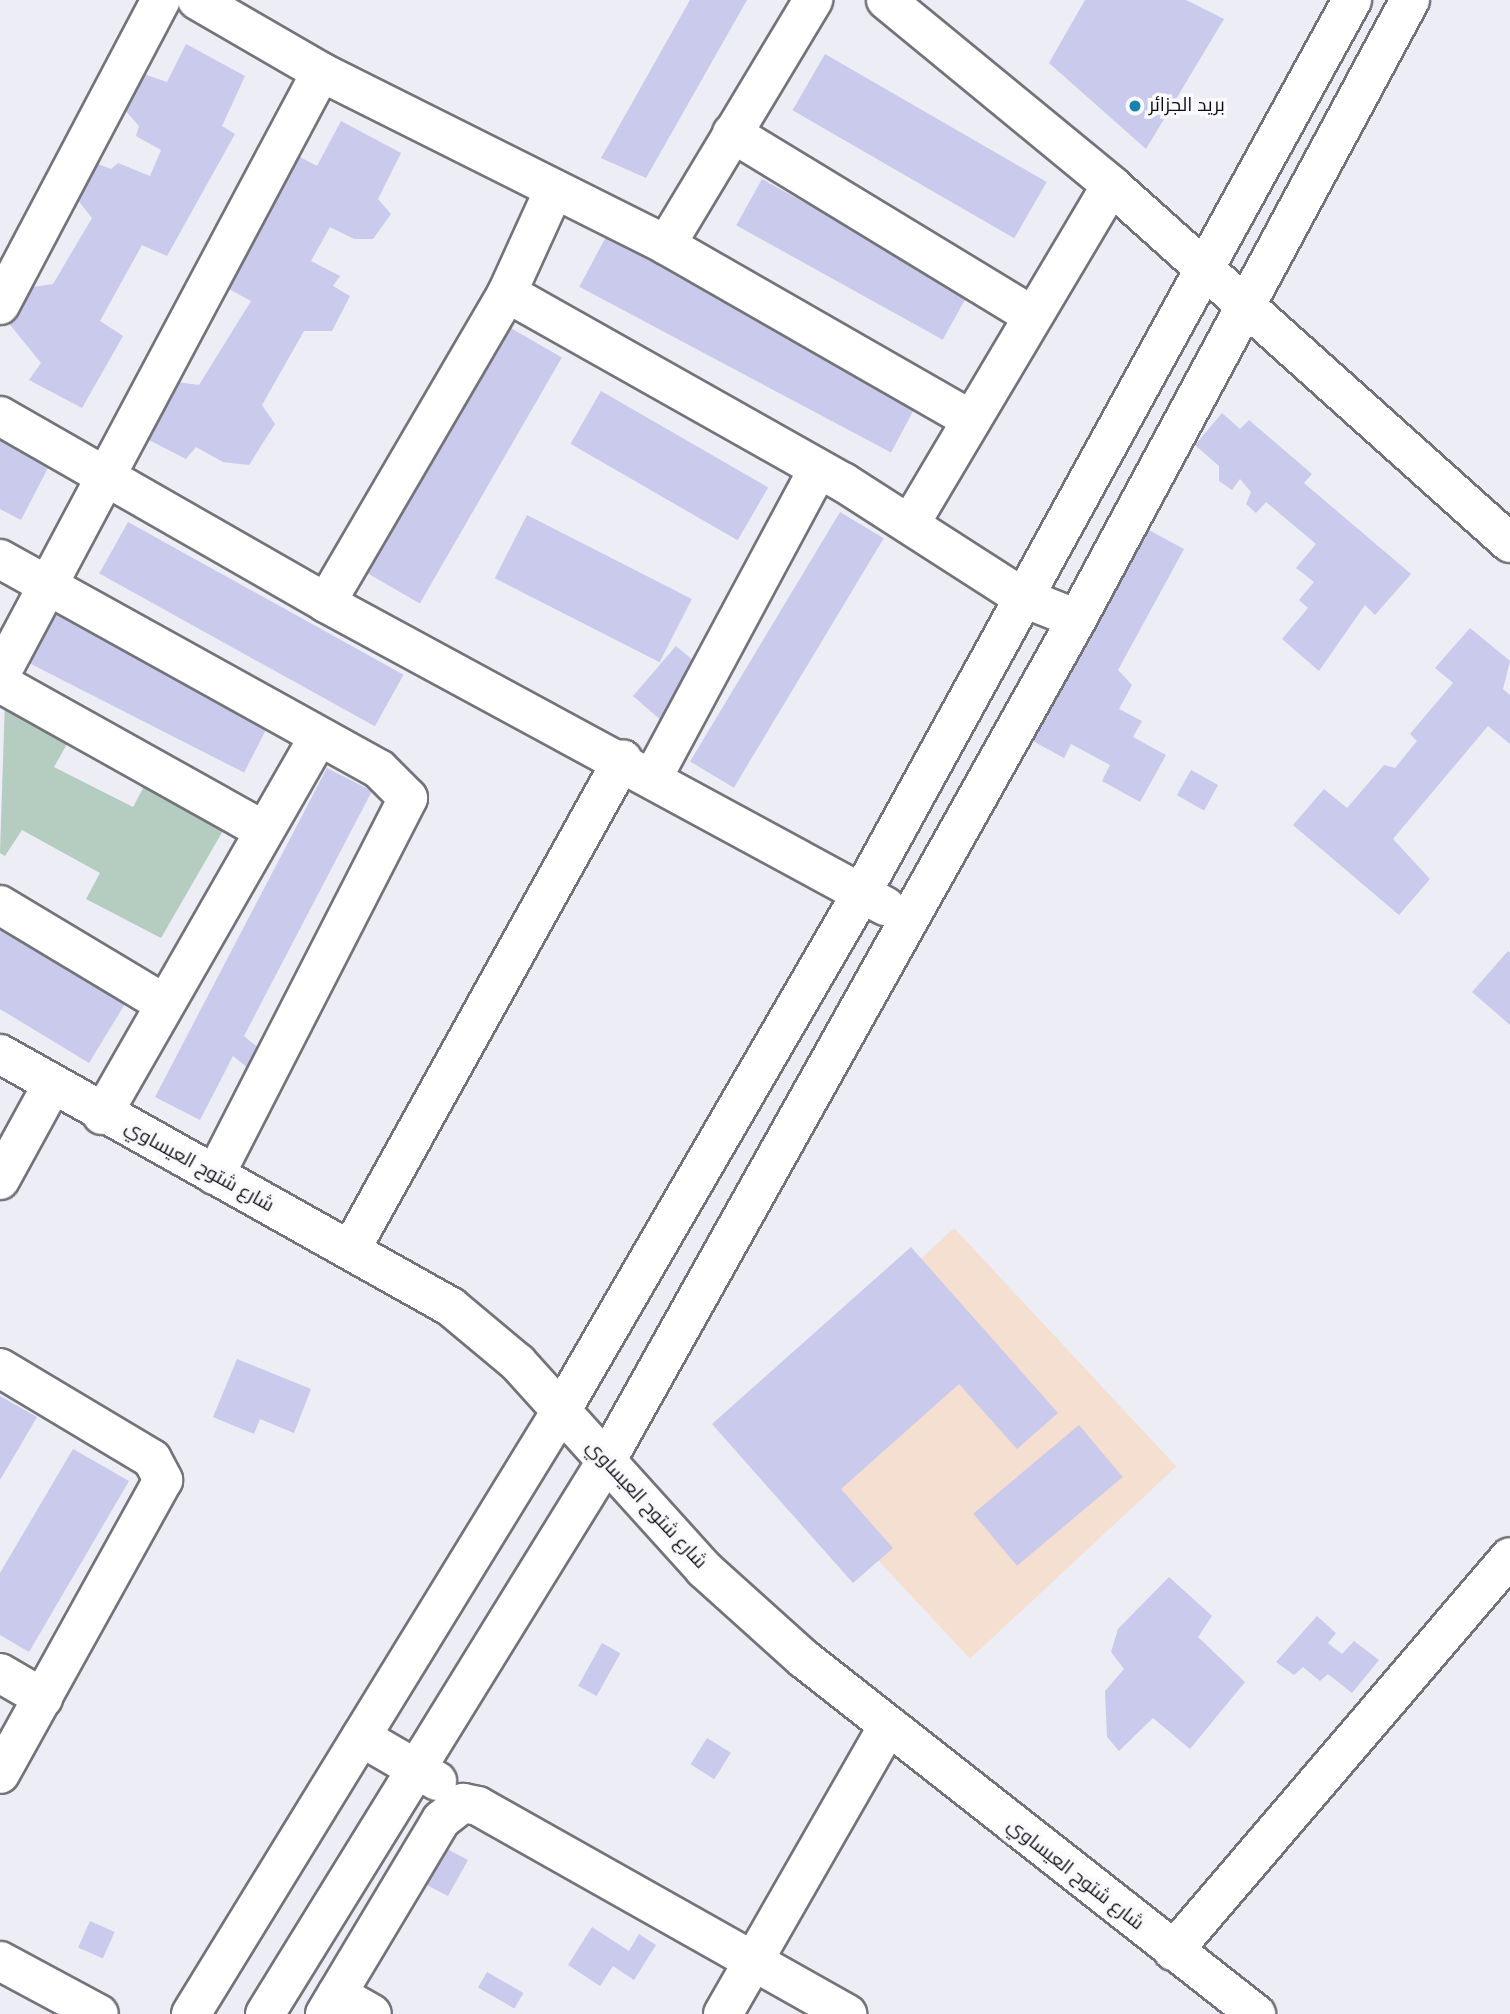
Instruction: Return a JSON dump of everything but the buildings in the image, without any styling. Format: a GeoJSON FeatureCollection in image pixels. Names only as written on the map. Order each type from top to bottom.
{"type":"FeatureCollection","features":[{"type":"Feature","properties":{"kind":"street"},"geometry":{"type":"LineString","coordinates":[[0,305],[161,0]]}},
{"type":"Feature","properties":{"kind":"street"},"geometry":{"type":"LineString","coordinates":[[197,0],[321,72],[553,192],[666,244],[971,420]]}},
{"type":"Feature","properties":{"kind":"street"},"geometry":{"type":"LineString","coordinates":[[666,244],[813,0]]}},
{"type":"Feature","properties":{"kind":"street"},"geometry":{"type":"LineString","coordinates":[[886,0],[1208,270],[1247,309],[1510,543]]}},
{"type":"Feature","properties":{"kind":"street"},"geometry":{"type":"LineString","coordinates":[[191,2014],[561,1411],[861,894],[1208,270],[1352,0]]}},
{"type":"Feature","properties":{"kind":"street"},"geometry":{"type":"LineString","coordinates":[[265,2014],[605,1463],[1077,619],[1247,309],[1410,0]]}},
{"type":"Feature","properties":{"kind":"street"},"geometry":{"type":"LineString","coordinates":[[0,676],[47,582],[108,482],[321,72]]}},
{"type":"Feature","properties":{"kind":"street"},"geometry":{"type":"LineString","coordinates":[[732,133],[1030,314]]}},
{"type":"Feature","properties":{"kind":"street"},"geometry":{"type":"LineString","coordinates":[[910,524],[1030,314],[1111,186]]}},
{"type":"Feature","properties":{"kind":"street"},"geometry":{"type":"LineString","coordinates":[[326,603],[507,293],[553,192]]}},
{"type":"Feature","properties":{"kind":"street"},"geometry":{"type":"LineString","coordinates":[[507,293],[818,469],[910,524],[1024,598],[1077,619]]}},
{"type":"Feature","properties":{"kind":"street"},"geometry":{"type":"LineString","coordinates":[[0,416],[108,482],[326,603],[638,768],[861,894],[909,918]]}},
{"type":"Feature","properties":{"kind":"street"},"geometry":{"type":"LineString","coordinates":[[351,1249],[818,469]]}},
{"type":"Feature","properties":{"kind":"street"},"geometry":{"type":"LineString","coordinates":[[0,559],[47,582],[318,738],[396,779],[408,798],[407,811],[215,1175]]}},
{"type":"Feature","properties":{"kind":"street"},"geometry":{"type":"LineString","coordinates":[[0,684],[263,830]]}},
{"type":"Feature","properties":{"kind":"street"},"geometry":{"type":"LineString","coordinates":[[102,1115],[163,1003],[318,738]]}},
{"type":"Feature","properties":{"kind":"street"},"geometry":{"type":"LineString","coordinates":[[0,905],[163,1003]]}},
{"type":"Feature","properties":{"kind":"street","name":"شارع شتوح العيساوي"},"geometry":{"type":"LineString","coordinates":[[0,1054],[102,1115],[351,1249],[451,1307],[518,1363],[605,1463],[704,1569],[886,1728],[1256,2014]]}},
{"type":"Feature","properties":{"kind":"street"},"geometry":{"type":"LineString","coordinates":[[0,1180],[52,1085]]}},
{"type":"Feature","properties":{"kind":"street"},"geometry":{"type":"LineString","coordinates":[[0,1368],[152,1460],[163,1480],[0,1774]]}},
{"type":"Feature","properties":{"kind":"street"},"geometry":{"type":"LineString","coordinates":[[1173,1951],[1510,1557]]}},
{"type":"Feature","properties":{"kind":"street"},"geometry":{"type":"LineString","coordinates":[[0,1673],[43,1698]]}},
{"type":"Feature","properties":{"kind":"street"},"geometry":{"type":"LineString","coordinates":[[723,2014],[886,1728]]}},
{"type":"Feature","properties":{"kind":"street"},"geometry":{"type":"LineString","coordinates":[[361,1737],[847,2014]]}},
{"type":"Feature","properties":{"kind":"street"},"geometry":{"type":"LineString","coordinates":[[372,2014],[331,2004],[441,1820],[463,1804],[478,1806]]}},
{"type":"Feature","properties":{"kind":"street"},"geometry":{"type":"LineString","coordinates":[[0,1961],[99,2014]]}},
{"type":"Feature","properties":{"kind":"shaded area"},"geometry":{"type":"Polygon","coordinates":[[[954,1228],[1176,1466],[970,1659],[748,1420],[954,1228]]]}},
{"type":"Feature","properties":{"kind":"green space"},"geometry":{"type":"Polygon","coordinates":[[[5,700],[71,737],[54,767],[133,807],[147,781],[228,822],[161,938],[86,899],[100,873],[22,830],[5,856],[0,853],[5,700]]]}},
{"type":"Feature","properties":{"kind":"place","name":"بريد الجزائر"},"geometry":{"type":"Point","coordinates":[1135,106]}}]}
